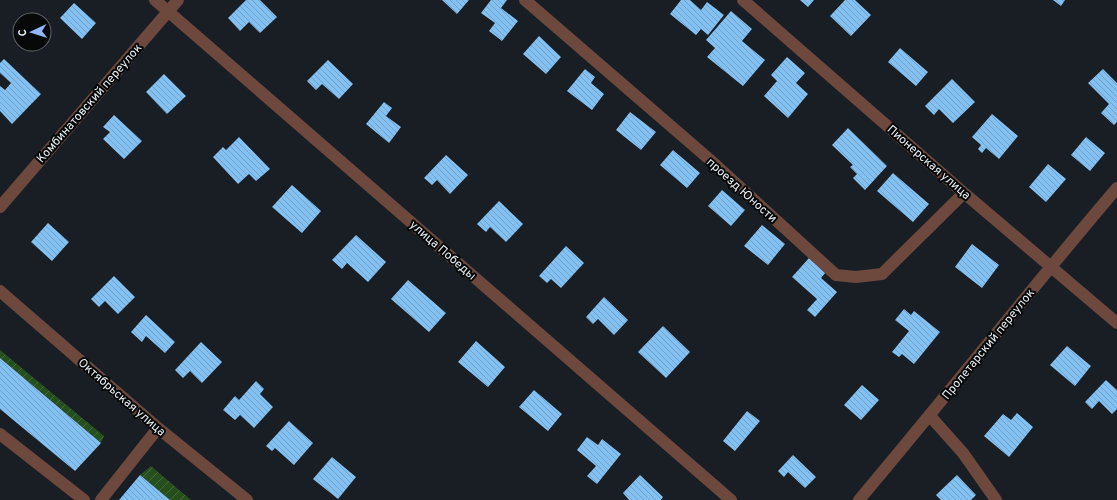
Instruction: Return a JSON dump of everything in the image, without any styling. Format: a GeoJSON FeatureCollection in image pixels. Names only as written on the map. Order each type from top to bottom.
{"type":"FeatureCollection","features":[{"type":"Feature","properties":{"kind":"street","name":"улица Победы"},"geometry":{"type":"LineString","coordinates":[[155,0],[731,500]]}},
{"type":"Feature","properties":{"kind":"street","name":"Комбинатовский переулок"},"geometry":{"type":"LineString","coordinates":[[0,207],[178,0]]}},
{"type":"Feature","properties":{"kind":"street","name":"проезд Юности"},"geometry":{"type":"LineString","coordinates":[[524,0],[709,159],[836,275],[856,277],[882,274],[964,192]]}},
{"type":"Feature","properties":{"kind":"street","name":"Пионерская улица"},"geometry":{"type":"LineString","coordinates":[[743,0],[1117,323]]}},
{"type":"Feature","properties":{"kind":"street","name":"Пролетарский переулок"},"geometry":{"type":"LineString","coordinates":[[859,500],[930,416],[1050,266],[1117,188]]}},
{"type":"Feature","properties":{"kind":"street","name":"Октябрьская улица"},"geometry":{"type":"LineString","coordinates":[[0,291],[158,428],[247,500]]}},
{"type":"Feature","properties":{"kind":"street"},"geometry":{"type":"LineString","coordinates":[[930,416],[963,453],[996,500]]}},
{"type":"Feature","properties":{"kind":"street"},"geometry":{"type":"LineString","coordinates":[[101,500],[158,428]]}},
{"type":"Feature","properties":{"kind":"street"},"geometry":{"type":"LineString","coordinates":[[0,434],[84,500]]}},
{"type":"Feature","properties":{"kind":"green space"},"geometry":{"type":"Polygon","coordinates":[[[0,350],[104,436],[101,443],[0,358],[0,350]]]}},
{"type":"Feature","properties":{"kind":"green space"},"geometry":{"type":"Polygon","coordinates":[[[151,466],[191,500],[170,500],[140,475],[151,466]]]}},
{"type":"Feature","properties":{"kind":"building"},"geometry":{"type":"Polygon","coordinates":[[[246,0],[260,0],[277,17],[260,33],[249,22],[240,31],[228,18],[246,0]]]}},
{"type":"Feature","properties":{"kind":"building"},"geometry":{"type":"Polygon","coordinates":[[[442,0],[469,0],[457,14],[442,0]]]}},
{"type":"Feature","properties":{"kind":"building"},"geometry":{"type":"Polygon","coordinates":[[[491,0],[507,0],[501,8],[518,21],[502,41],[489,31],[495,23],[481,13],[491,0]]]}},
{"type":"Feature","properties":{"kind":"building"},"geometry":{"type":"Polygon","coordinates":[[[681,0],[690,0],[701,10],[707,2],[724,15],[708,35],[701,29],[696,35],[670,14],[681,0]]]}},
{"type":"Feature","properties":{"kind":"building"},"geometry":{"type":"Polygon","coordinates":[[[800,0],[814,0],[808,7],[800,0]]]}},
{"type":"Feature","properties":{"kind":"building"},"geometry":{"type":"Polygon","coordinates":[[[845,0],[855,0],[871,15],[851,36],[830,16],[845,0]]]}},
{"type":"Feature","properties":{"kind":"building"},"geometry":{"type":"Polygon","coordinates":[[[1053,0],[1065,0],[1061,6],[1053,0]]]}},
{"type":"Feature","properties":{"kind":"building"},"geometry":{"type":"Polygon","coordinates":[[[74,3],[96,23],[82,39],[60,18],[74,3]]]}},
{"type":"Feature","properties":{"kind":"building"},"geometry":{"type":"Polygon","coordinates":[[[731,11],[752,29],[742,41],[765,60],[743,86],[707,57],[715,48],[706,40],[731,11]]]}},
{"type":"Feature","properties":{"kind":"building"},"geometry":{"type":"Polygon","coordinates":[[[539,36],[561,57],[546,74],[523,54],[539,36]]]}},
{"type":"Feature","properties":{"kind":"building"},"geometry":{"type":"Polygon","coordinates":[[[900,48],[928,72],[916,86],[888,62],[900,48]]]}},
{"type":"Feature","properties":{"kind":"building"},"geometry":{"type":"Polygon","coordinates":[[[787,57],[805,73],[796,83],[808,94],[788,118],[764,96],[777,81],[771,75],[787,57]]]}},
{"type":"Feature","properties":{"kind":"building"},"geometry":{"type":"Polygon","coordinates":[[[4,59],[41,94],[12,124],[0,111],[0,86],[5,90],[11,83],[0,73],[0,63],[4,59]]]}},
{"type":"Feature","properties":{"kind":"building"},"geometry":{"type":"Polygon","coordinates":[[[328,60],[353,84],[339,99],[322,84],[316,90],[307,81],[328,60]]]}},
{"type":"Feature","properties":{"kind":"building"},"geometry":{"type":"Polygon","coordinates":[[[585,69],[595,77],[591,83],[604,94],[592,110],[567,91],[585,69]]]}},
{"type":"Feature","properties":{"kind":"building"},"geometry":{"type":"Polygon","coordinates":[[[1103,69],[1117,83],[1117,122],[1114,125],[1101,113],[1109,104],[1088,83],[1103,69]]]}},
{"type":"Feature","properties":{"kind":"building"},"geometry":{"type":"Polygon","coordinates":[[[164,74],[186,96],[167,114],[146,92],[164,74]]]}},
{"type":"Feature","properties":{"kind":"building"},"geometry":{"type":"Polygon","coordinates":[[[952,79],[975,102],[953,123],[939,109],[934,115],[925,106],[952,79]]]}},
{"type":"Feature","properties":{"kind":"building"},"geometry":{"type":"Polygon","coordinates":[[[384,102],[392,108],[386,116],[401,127],[389,143],[366,124],[384,102]]]}},
{"type":"Feature","properties":{"kind":"building"},"geometry":{"type":"Polygon","coordinates":[[[630,112],[656,132],[641,150],[616,130],[630,112]]]}},
{"type":"Feature","properties":{"kind":"building"},"geometry":{"type":"Polygon","coordinates":[[[992,114],[1018,136],[999,159],[986,148],[982,153],[978,149],[981,145],[972,137],[992,114]]]}},
{"type":"Feature","properties":{"kind":"building"},"geometry":{"type":"Polygon","coordinates":[[[114,115],[142,141],[124,159],[103,139],[110,132],[103,127],[114,115]]]}},
{"type":"Feature","properties":{"kind":"building"},"geometry":{"type":"Polygon","coordinates":[[[848,128],[887,166],[865,190],[853,178],[857,174],[850,167],[853,165],[832,145],[848,128]]]}},
{"type":"Feature","properties":{"kind":"building"},"geometry":{"type":"Polygon","coordinates":[[[239,137],[270,169],[256,181],[249,174],[238,184],[213,157],[223,147],[226,150],[239,137]]]}},
{"type":"Feature","properties":{"kind":"building"},"geometry":{"type":"Polygon","coordinates":[[[1086,137],[1105,153],[1090,171],[1071,155],[1086,137]]]}},
{"type":"Feature","properties":{"kind":"building"},"geometry":{"type":"Polygon","coordinates":[[[673,150],[700,173],[687,188],[660,165],[673,150]]]}},
{"type":"Feature","properties":{"kind":"building"},"geometry":{"type":"Polygon","coordinates":[[[446,155],[468,175],[450,194],[437,180],[432,185],[424,178],[446,155]]]}},
{"type":"Feature","properties":{"kind":"building"},"geometry":{"type":"Polygon","coordinates":[[[1048,164],[1066,179],[1046,202],[1029,187],[1048,164]]]}},
{"type":"Feature","properties":{"kind":"building"},"geometry":{"type":"Polygon","coordinates":[[[893,173],[929,204],[913,222],[877,191],[893,173]]]}},
{"type":"Feature","properties":{"kind":"building"},"geometry":{"type":"Polygon","coordinates":[[[292,185],[321,211],[302,233],[272,207],[292,185]]]}},
{"type":"Feature","properties":{"kind":"building"},"geometry":{"type":"Polygon","coordinates":[[[722,190],[745,210],[731,226],[708,206],[722,190]]]}},
{"type":"Feature","properties":{"kind":"building"},"geometry":{"type":"Polygon","coordinates":[[[499,201],[523,224],[506,242],[490,227],[486,232],[477,224],[499,201]]]}},
{"type":"Feature","properties":{"kind":"building"},"geometry":{"type":"Polygon","coordinates":[[[48,223],[69,242],[52,261],[31,242],[48,223]]]}},
{"type":"Feature","properties":{"kind":"building"},"geometry":{"type":"Polygon","coordinates":[[[762,225],[785,244],[768,265],[744,246],[762,225]]]}},
{"type":"Feature","properties":{"kind":"building"},"geometry":{"type":"Polygon","coordinates":[[[356,235],[386,262],[368,282],[347,263],[342,269],[332,260],[356,235]]]}},
{"type":"Feature","properties":{"kind":"building"},"geometry":{"type":"Polygon","coordinates":[[[972,244],[999,265],[982,288],[955,267],[972,244]]]}},
{"type":"Feature","properties":{"kind":"building"},"geometry":{"type":"Polygon","coordinates":[[[566,246],[584,263],[561,288],[551,279],[547,283],[539,276],[566,246]]]}},
{"type":"Feature","properties":{"kind":"building"},"geometry":{"type":"Polygon","coordinates":[[[809,258],[826,272],[821,278],[837,292],[815,317],[807,310],[817,299],[792,277],[809,258]]]}},
{"type":"Feature","properties":{"kind":"building"},"geometry":{"type":"Polygon","coordinates":[[[114,276],[135,297],[118,314],[105,301],[99,307],[91,299],[114,276]]]}},
{"type":"Feature","properties":{"kind":"building"},"geometry":{"type":"Polygon","coordinates":[[[408,280],[446,313],[429,332],[391,299],[408,280]]]}},
{"type":"Feature","properties":{"kind":"building"},"geometry":{"type":"Polygon","coordinates":[[[604,297],[628,320],[614,335],[598,319],[593,324],[586,317],[604,297]]]}},
{"type":"Feature","properties":{"kind":"building"},"geometry":{"type":"Polygon","coordinates":[[[904,309],[911,315],[914,311],[940,332],[914,364],[902,354],[899,357],[892,352],[909,331],[895,320],[904,309]]]}},
{"type":"Feature","properties":{"kind":"building"},"geometry":{"type":"Polygon","coordinates":[[[146,315],[175,342],[165,353],[146,336],[142,342],[131,332],[146,315]]]}},
{"type":"Feature","properties":{"kind":"building"},"geometry":{"type":"Polygon","coordinates":[[[663,326],[690,352],[666,378],[638,352],[663,326]]]}},
{"type":"Feature","properties":{"kind":"building"},"geometry":{"type":"Polygon","coordinates":[[[476,341],[505,367],[488,387],[458,362],[476,341]]]}},
{"type":"Feature","properties":{"kind":"building"},"geometry":{"type":"Polygon","coordinates":[[[201,342],[222,362],[202,383],[190,371],[183,378],[175,370],[201,342]]]}},
{"type":"Feature","properties":{"kind":"building"},"geometry":{"type":"Polygon","coordinates":[[[1067,346],[1091,366],[1075,386],[1050,365],[1067,346]]]}},
{"type":"Feature","properties":{"kind":"building"},"geometry":{"type":"Polygon","coordinates":[[[0,358],[101,443],[75,471],[0,409],[0,358]]]}},
{"type":"Feature","properties":{"kind":"building"},"geometry":{"type":"Polygon","coordinates":[[[1106,380],[1117,390],[1117,409],[1112,414],[1099,401],[1092,409],[1085,402],[1106,380]]]}},
{"type":"Feature","properties":{"kind":"building"},"geometry":{"type":"Polygon","coordinates":[[[256,381],[264,389],[260,394],[273,407],[254,428],[240,415],[235,420],[223,410],[235,396],[239,400],[256,381]]]}},
{"type":"Feature","properties":{"kind":"building"},"geometry":{"type":"Polygon","coordinates":[[[862,385],[879,400],[861,420],[844,405],[862,385]]]}},
{"type":"Feature","properties":{"kind":"building"},"geometry":{"type":"Polygon","coordinates":[[[534,390],[562,414],[548,431],[519,407],[534,390]]]}},
{"type":"Feature","properties":{"kind":"building"},"geometry":{"type":"Polygon","coordinates":[[[747,411],[760,421],[735,451],[723,441],[747,411]]]}},
{"type":"Feature","properties":{"kind":"building"},"geometry":{"type":"Polygon","coordinates":[[[1017,413],[1033,427],[1009,457],[984,436],[1003,414],[1011,420],[1017,413]]]}},
{"type":"Feature","properties":{"kind":"building"},"geometry":{"type":"Polygon","coordinates":[[[289,421],[313,443],[294,465],[275,448],[272,451],[266,446],[289,421]]]}},
{"type":"Feature","properties":{"kind":"building"},"geometry":{"type":"Polygon","coordinates":[[[587,437],[598,445],[602,439],[621,454],[597,484],[587,476],[596,466],[577,450],[587,437]]]}},
{"type":"Feature","properties":{"kind":"building"},"geometry":{"type":"Polygon","coordinates":[[[793,455],[816,477],[805,488],[788,472],[784,477],[778,471],[793,455]]]}},
{"type":"Feature","properties":{"kind":"building"},"geometry":{"type":"Polygon","coordinates":[[[332,457],[356,477],[338,499],[313,479],[332,457]]]}},
{"type":"Feature","properties":{"kind":"building"},"geometry":{"type":"Polygon","coordinates":[[[140,475],[170,500],[119,500],[140,475]]]}},
{"type":"Feature","properties":{"kind":"building"},"geometry":{"type":"Polygon","coordinates":[[[640,475],[663,497],[661,500],[629,500],[623,493],[640,475]]]}},
{"type":"Feature","properties":{"kind":"building"},"geometry":{"type":"Polygon","coordinates":[[[957,475],[976,495],[971,500],[941,500],[936,495],[957,475]]]}}]}
